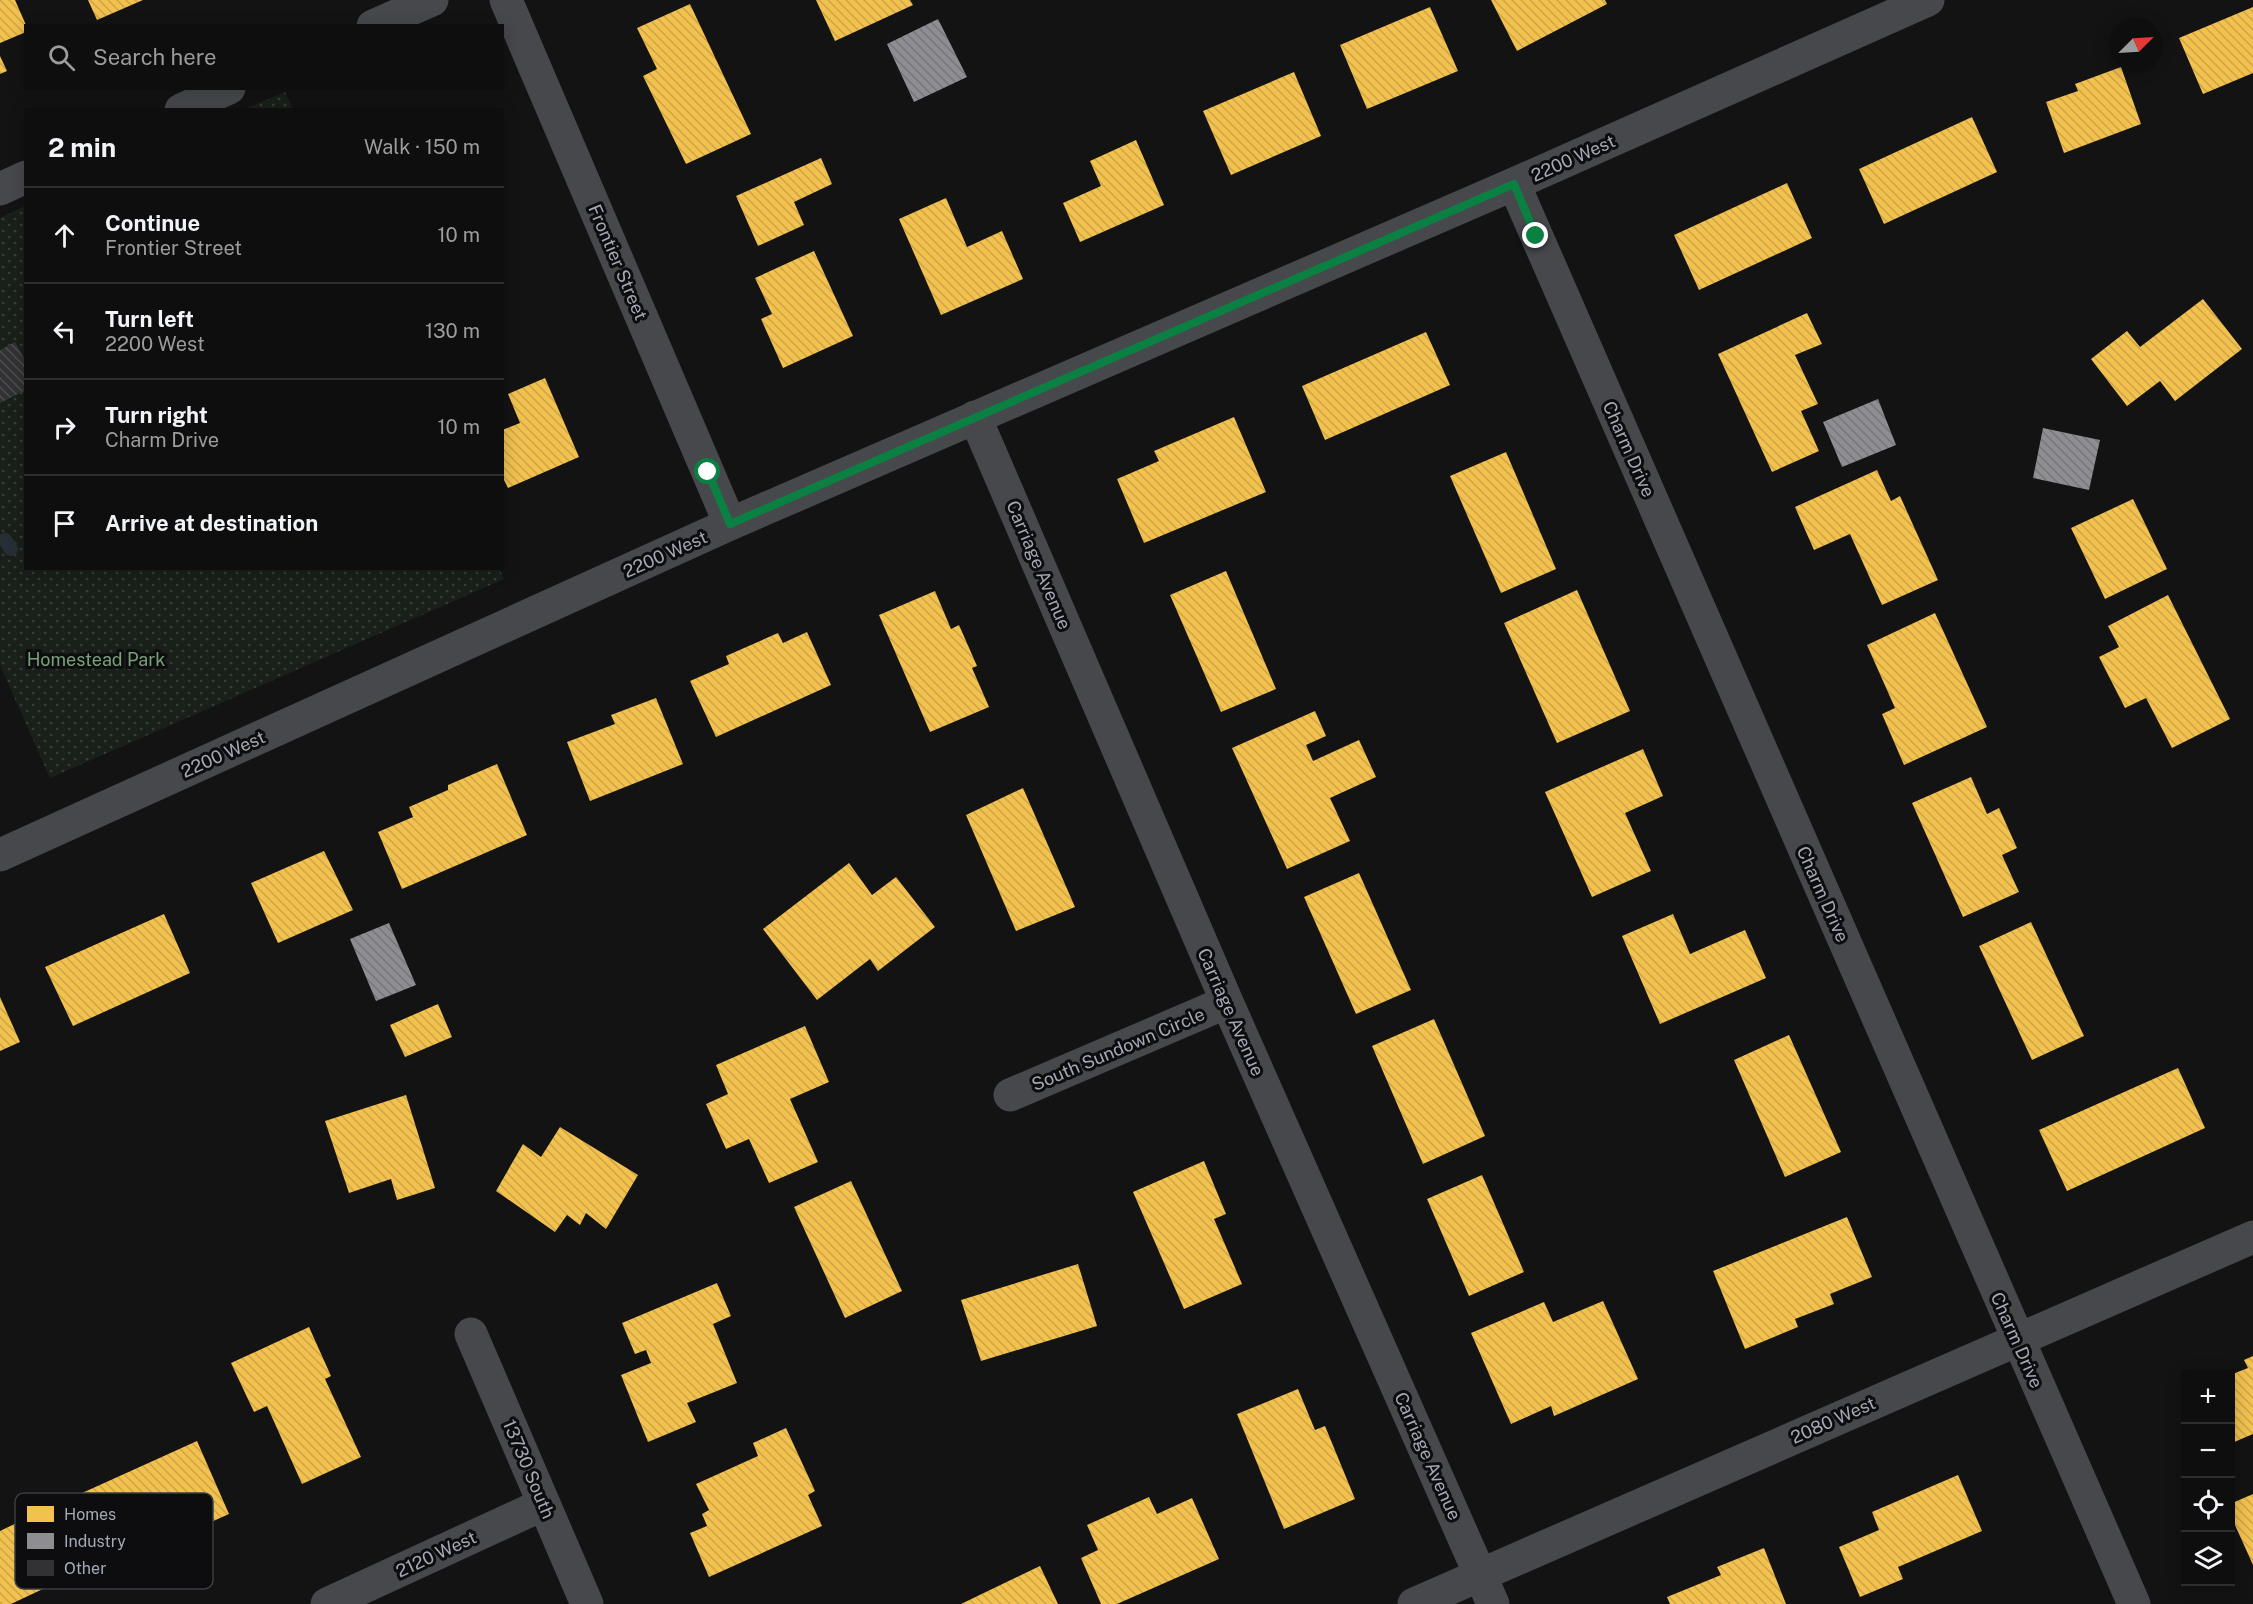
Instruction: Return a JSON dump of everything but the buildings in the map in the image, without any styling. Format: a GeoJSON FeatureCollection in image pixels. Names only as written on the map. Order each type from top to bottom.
{"type":"FeatureCollection","features":[{"type":"Feature","properties":{"kind":"street"},"geometry":{"type":"LineString","coordinates":[[378,24],[432,0]]}},
{"type":"Feature","properties":{"kind":"street","name":"Frontier Street"},"geometry":{"type":"LineString","coordinates":[[506,0],[730,524]]}},
{"type":"Feature","properties":{"kind":"street","name":"2200 West"},"geometry":{"type":"LineString","coordinates":[[0,855],[730,524],[1514,184],[1928,0]]}},
{"type":"Feature","properties":{"kind":"street"},"geometry":{"type":"LineString","coordinates":[[185,108],[225,90]]}},
{"type":"Feature","properties":{"kind":"street"},"geometry":{"type":"LineString","coordinates":[[0,189],[24,178]]}},
{"type":"Feature","properties":{"kind":"street","name":"Charm Drive"},"geometry":{"type":"LineString","coordinates":[[1514,184],[2134,1604]]}},
{"type":"Feature","properties":{"kind":"street","name":"Carriage Avenue"},"geometry":{"type":"LineString","coordinates":[[975,417],[1227,1002],[1487,1590]]}},
{"type":"Feature","properties":{"kind":"street","name":"South Sundown Circle"},"geometry":{"type":"LineString","coordinates":[[1010,1095],[1227,1002]]}},
{"type":"Feature","properties":{"kind":"street","name":"2080 West"},"geometry":{"type":"LineString","coordinates":[[1414,1604],[1487,1590],[2017,1340],[2253,1237]]}},
{"type":"Feature","properties":{"kind":"street","name":"13730 South"},"geometry":{"type":"LineString","coordinates":[[471,1334],[587,1604]]}},
{"type":"Feature","properties":{"kind":"street","name":"2120 West"},"geometry":{"type":"LineString","coordinates":[[327,1604],[544,1504]]}},
{"type":"Feature","properties":{"kind":"green space"},"geometry":{"type":"Polygon","coordinates":[[[285,92],[293,108],[247,108],[285,92]]]}},
{"type":"Feature","properties":{"kind":"green space","name":"Homestead Park"},"geometry":{"type":"Polygon","coordinates":[[[24,206],[24,570],[500,570],[504,579],[50,778],[0,665],[0,218],[24,206]]]}},
{"type":"Feature","properties":{"kind":"waterway"},"geometry":{"type":"LineString","coordinates":[[5,540],[11,549]]}},
{"type":"Feature","properties":{"kind":"route"},"geometry":{"type":"LineString","coordinates":[[708,472],[730,524],[1514,184],[1536,236]]}}]}
